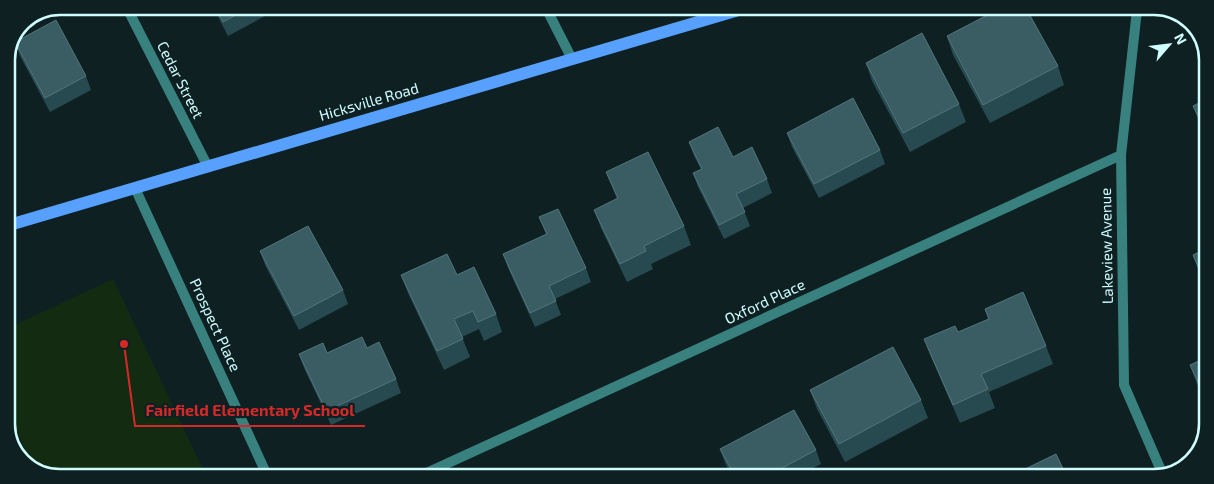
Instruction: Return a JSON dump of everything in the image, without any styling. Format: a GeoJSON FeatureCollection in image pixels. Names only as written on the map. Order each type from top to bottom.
{"type":"FeatureCollection","features":[{"type":"Feature","properties":{"kind":"main road","name":"Hicksville Road"},"geometry":{"type":"LineString","coordinates":[[15,223],[722,15]]}},
{"type":"Feature","properties":{"kind":"street","name":"Cedar Street"},"geometry":{"type":"LineString","coordinates":[[131,15],[208,166]]}},
{"type":"Feature","properties":{"kind":"street"},"geometry":{"type":"LineString","coordinates":[[550,15],[572,59]]}},
{"type":"Feature","properties":{"kind":"street","name":"Lakeview Avenue"},"geometry":{"type":"LineString","coordinates":[[1136,15],[1120,155],[1124,385],[1160,468]]}},
{"type":"Feature","properties":{"kind":"street","name":"Oxford Place"},"geometry":{"type":"LineString","coordinates":[[435,469],[1120,155]]}},
{"type":"Feature","properties":{"kind":"street","name":"Prospect Place"},"geometry":{"type":"LineString","coordinates":[[136,188],[265,469]]}},
{"type":"Feature","properties":{"kind":"green space"},"geometry":{"type":"Polygon","coordinates":[[[113,279],[203,469],[60,469],[46,467],[30,458],[15,427],[15,325],[113,279]]]}},
{"type":"Feature","properties":{"kind":"building"},"geometry":{"type":"Polygon","coordinates":[[[219,15],[236,15],[223,22],[219,15]]]}},
{"type":"Feature","properties":{"kind":"building"},"geometry":{"type":"Polygon","coordinates":[[[987,15],[1030,15],[1058,66],[983,105],[947,36],[987,15]]]}},
{"type":"Feature","properties":{"kind":"building"},"geometry":{"type":"Polygon","coordinates":[[[56,20],[86,76],[45,98],[17,46],[20,39],[56,20]]]}},
{"type":"Feature","properties":{"kind":"building"},"geometry":{"type":"Polygon","coordinates":[[[922,33],[959,104],[903,133],[866,63],[922,33]]]}},
{"type":"Feature","properties":{"kind":"building"},"geometry":{"type":"Polygon","coordinates":[[[853,98],[880,150],[814,184],[787,133],[853,98]]]}},
{"type":"Feature","properties":{"kind":"building"},"geometry":{"type":"Polygon","coordinates":[[[1199,103],[1199,118],[1193,106],[1199,103]]]}},
{"type":"Feature","properties":{"kind":"building"},"geometry":{"type":"Polygon","coordinates":[[[718,127],[733,157],[752,147],[767,179],[736,194],[745,212],[719,225],[693,173],[702,169],[689,142],[718,127]]]}},
{"type":"Feature","properties":{"kind":"building"},"geometry":{"type":"Polygon","coordinates":[[[648,152],[684,226],[644,246],[646,251],[620,264],[594,210],[618,198],[606,172],[648,152]]]}},
{"type":"Feature","properties":{"kind":"building"},"geometry":{"type":"Polygon","coordinates":[[[558,209],[586,268],[549,286],[556,301],[530,313],[503,254],[547,234],[539,217],[558,209]]]}},
{"type":"Feature","properties":{"kind":"building"},"geometry":{"type":"Polygon","coordinates":[[[308,226],[343,290],[294,316],[260,251],[308,226]]]}},
{"type":"Feature","properties":{"kind":"building"},"geometry":{"type":"Polygon","coordinates":[[[1199,252],[1199,269],[1193,255],[1199,252]]]}},
{"type":"Feature","properties":{"kind":"building"},"geometry":{"type":"Polygon","coordinates":[[[447,254],[457,275],[474,267],[496,314],[478,322],[473,311],[454,319],[463,339],[437,351],[401,275],[447,254]]]}},
{"type":"Feature","properties":{"kind":"building"},"geometry":{"type":"Polygon","coordinates":[[[1023,292],[1046,346],[981,374],[988,389],[953,405],[924,339],[955,326],[958,332],[989,319],[985,309],[1023,292]]]}},
{"type":"Feature","properties":{"kind":"building"},"geometry":{"type":"Polygon","coordinates":[[[362,337],[367,348],[379,342],[396,379],[326,411],[299,354],[323,343],[327,353],[362,337]]]}},
{"type":"Feature","properties":{"kind":"building"},"geometry":{"type":"Polygon","coordinates":[[[893,347],[921,400],[839,444],[810,390],[893,347]]]}},
{"type":"Feature","properties":{"kind":"building"},"geometry":{"type":"Polygon","coordinates":[[[1199,361],[1199,384],[1190,365],[1199,361]]]}},
{"type":"Feature","properties":{"kind":"building"},"geometry":{"type":"Polygon","coordinates":[[[794,410],[816,450],[780,469],[731,469],[720,449],[794,410]]]}},
{"type":"Feature","properties":{"kind":"building"},"geometry":{"type":"Polygon","coordinates":[[[1056,454],[1063,469],[1025,469],[1056,454]]]}},
{"type":"Feature","properties":{"kind":"place","name":"Fairfield Elementary School"},"geometry":{"type":"Point","coordinates":[124,344]}}]}
